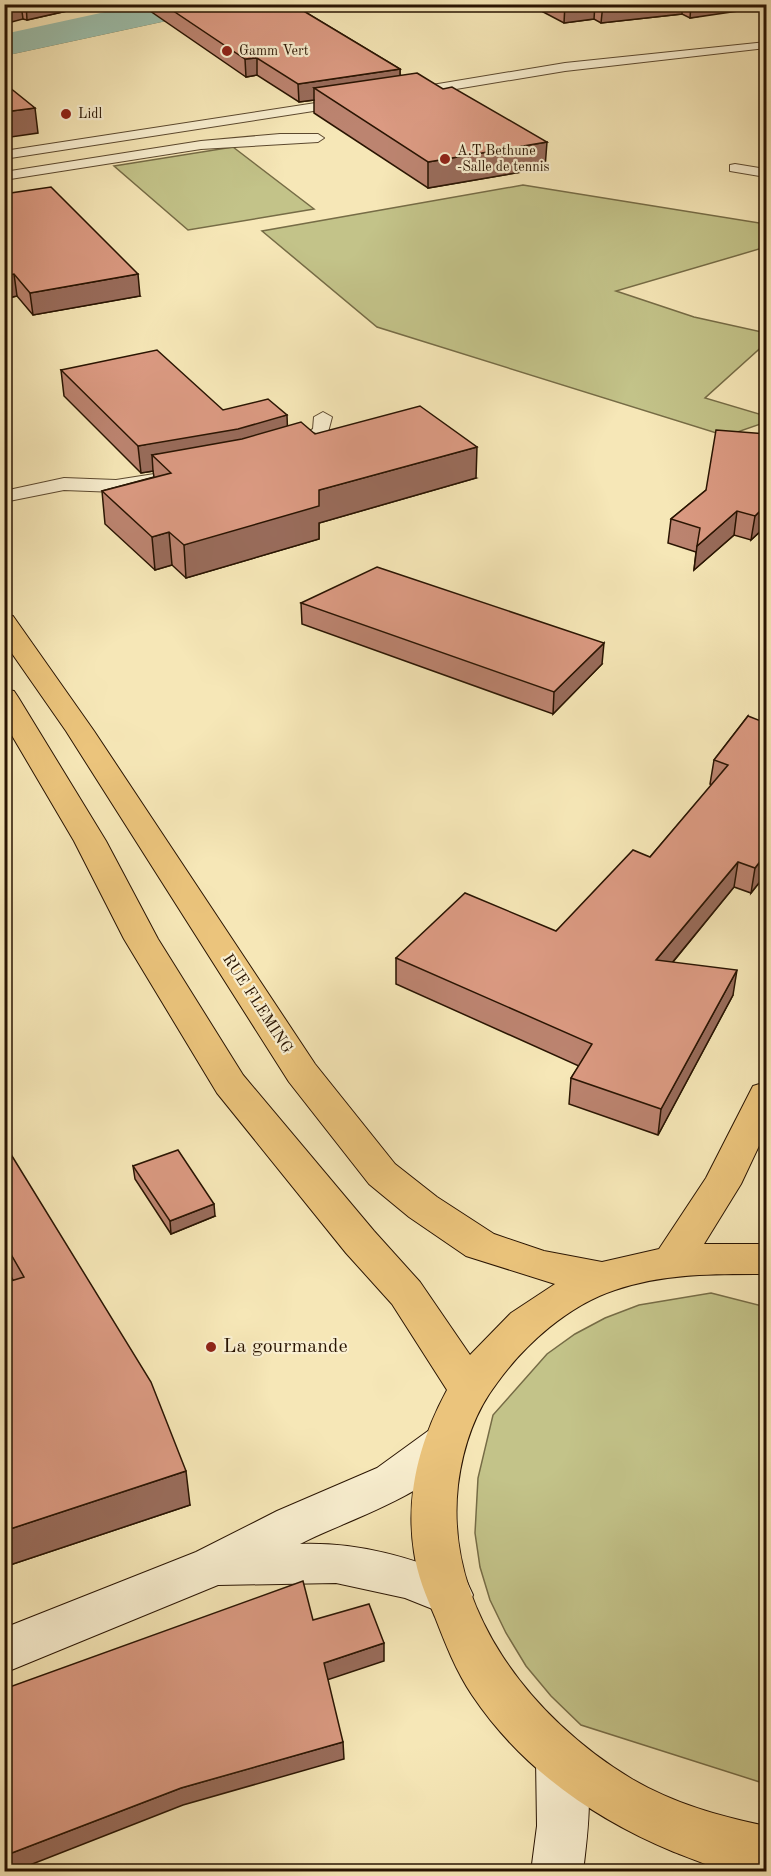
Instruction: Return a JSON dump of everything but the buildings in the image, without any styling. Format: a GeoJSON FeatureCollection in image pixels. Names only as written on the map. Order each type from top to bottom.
{"type":"FeatureCollection","features":[{"type":"Feature","properties":{"kind":"main road","name":"RUE FLEMING"},"geometry":{"type":"LineString","coordinates":[[4,622],[86,740],[302,1074],[382,1174],[423,1207],[480,1245],[543,1266],[602,1278]]}},
{"type":"Feature","properties":{"kind":"main road"},"geometry":{"type":"LineString","coordinates":[[4,697],[90,841],[141,939],[231,1084],[360,1242],[406,1293],[468,1387]]}},
{"type":"Feature","properties":{"kind":"main road"},"geometry":{"type":"LineString","coordinates":[[673,1260],[722,1184],[766,1095]]}},
{"type":"Feature","properties":{"kind":"main road"},"geometry":{"type":"LineString","coordinates":[[766,1259],[730,1256],[673,1260],[602,1278],[549,1305],[504,1342],[468,1387],[443,1444],[435,1495],[436,1551],[470,1647],[494,1686],[561,1759],[638,1811],[727,1846],[766,1852]]}},
{"type":"Feature","properties":{"kind":"street"},"geometry":{"type":"LineString","coordinates":[[4,1651],[212,1566],[318,1513],[393,1481],[443,1444]]}},
{"type":"Feature","properties":{"kind":"street"},"geometry":{"type":"LineString","coordinates":[[212,1566],[336,1563],[408,1578],[450,1595]]}},
{"type":"Feature","properties":{"kind":"street"},"geometry":{"type":"LineString","coordinates":[[557,1872],[563,1826],[561,1759]]}},
{"type":"Feature","properties":{"kind":"lane"},"geometry":{"type":"LineString","coordinates":[[395,95],[565,68],[766,45]]}},
{"type":"Feature","properties":{"kind":"lane"},"geometry":{"type":"LineString","coordinates":[[4,155],[360,100]]}},
{"type":"Feature","properties":{"kind":"lane"},"geometry":{"type":"LineString","coordinates":[[4,176],[225,143],[280,137],[318,138]]}},
{"type":"Feature","properties":{"kind":"lane"},"geometry":{"type":"LineString","coordinates":[[735,168],[766,173]]}},
{"type":"Feature","properties":{"kind":"lane"},"geometry":{"type":"LineString","coordinates":[[275,454],[297,447],[321,432],[323,417]]}},
{"type":"Feature","properties":{"kind":"lane"},"geometry":{"type":"LineString","coordinates":[[4,497],[64,484],[116,486],[185,474]]}},
{"type":"Feature","properties":{"kind":"green space"},"geometry":{"type":"Polygon","coordinates":[[[160,5],[237,5],[5,55],[4,37],[160,5]]]}},
{"type":"Feature","properties":{"kind":"green space"},"geometry":{"type":"Polygon","coordinates":[[[233,147],[314,209],[188,230],[114,166],[233,147]]]}},
{"type":"Feature","properties":{"kind":"green space"},"geometry":{"type":"Polygon","coordinates":[[[523,185],[766,224],[766,247],[616,291],[694,317],[766,333],[766,343],[705,398],[766,416],[766,422],[726,436],[377,327],[262,231],[523,185]]]}},
{"type":"Feature","properties":{"kind":"green space"},"geometry":{"type":"Polygon","coordinates":[[[711,1293],[766,1307],[766,1784],[581,1725],[551,1696],[526,1666],[506,1633],[490,1600],[480,1567],[475,1533],[478,1478],[493,1415],[547,1354],[575,1334],[605,1318],[639,1305],[711,1293]]]}},
{"type":"Feature","properties":{"kind":"waterway"},"geometry":{"type":"LineString","coordinates":[[4,45],[195,4]]}},
{"type":"Feature","properties":{"kind":"place","name":"Gamm Vert"},"geometry":{"type":"Point","coordinates":[227,51]}},
{"type":"Feature","properties":{"kind":"place","name":"Lidl"},"geometry":{"type":"Point","coordinates":[66,114]}},
{"type":"Feature","properties":{"kind":"place","name":"A.T Bethune -Salle de tennis"},"geometry":{"type":"Point","coordinates":[445,159]}},
{"type":"Feature","properties":{"kind":"place","name":"La gourmande"},"geometry":{"type":"Point","coordinates":[211,1347]}}]}
